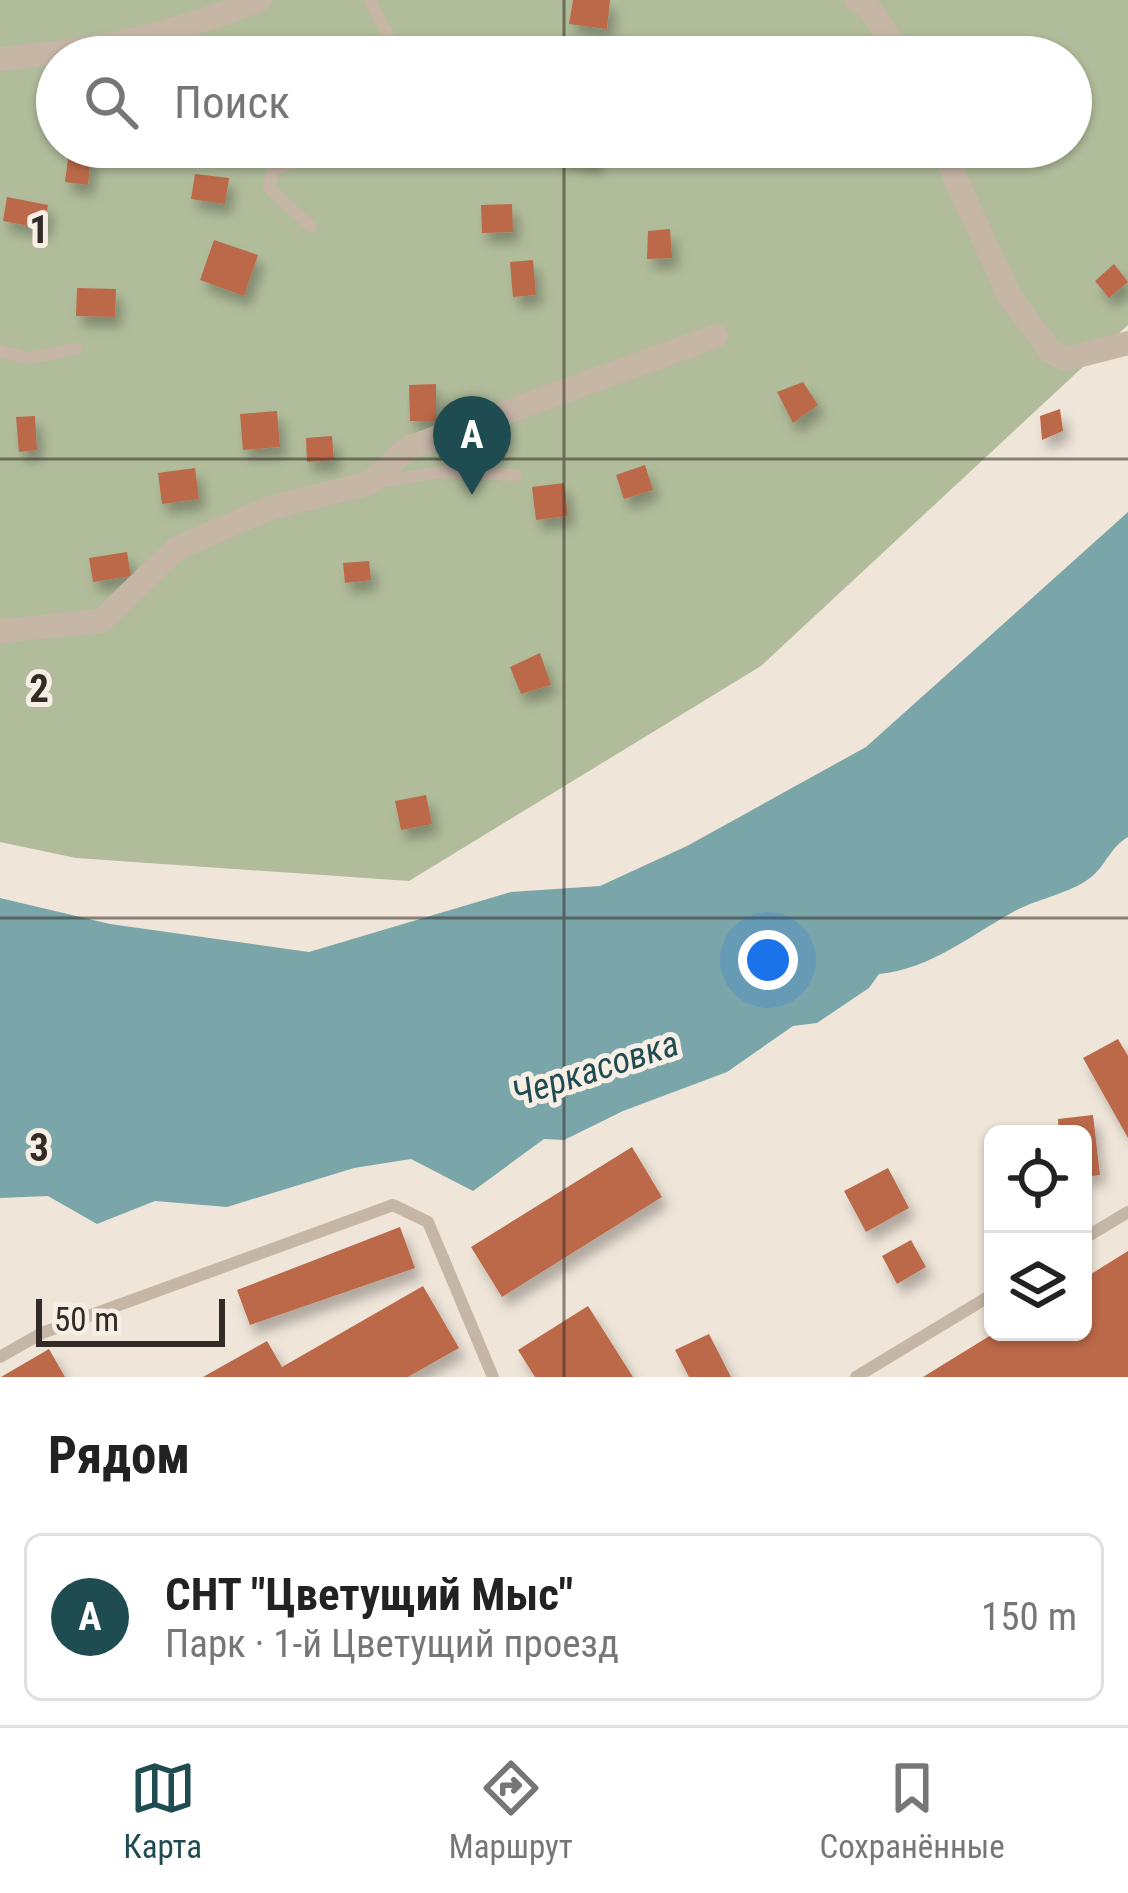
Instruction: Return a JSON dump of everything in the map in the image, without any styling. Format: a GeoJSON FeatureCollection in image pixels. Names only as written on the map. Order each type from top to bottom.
{"type":"FeatureCollection","features":[{"type":"Feature","properties":{"kind":"street"},"geometry":{"type":"LineString","coordinates":[[161,36],[260,0]]}},
{"type":"Feature","properties":{"kind":"street"},"geometry":{"type":"LineString","coordinates":[[856,0],[868,7],[888,36]]}},
{"type":"Feature","properties":{"kind":"street"},"geometry":{"type":"LineString","coordinates":[[0,59],[36,56]]}},
{"type":"Feature","properties":{"kind":"street"},"geometry":{"type":"LineString","coordinates":[[951,168],[1010,297],[1051,352],[1066,358],[1128,343]]}},
{"type":"Feature","properties":{"kind":"street"},"geometry":{"type":"LineString","coordinates":[[0,631],[101,621],[177,548],[270,508],[370,483],[409,448],[716,336]]}},
{"type":"Feature","properties":{"kind":"lane"},"geometry":{"type":"LineString","coordinates":[[370,0],[388,36]]}},
{"type":"Feature","properties":{"kind":"lane"},"geometry":{"type":"LineString","coordinates":[[279,168],[273,170],[269,188],[311,227]]}},
{"type":"Feature","properties":{"kind":"lane"},"geometry":{"type":"LineString","coordinates":[[0,351],[27,358],[76,349]]}},
{"type":"Feature","properties":{"kind":"lane"},"geometry":{"type":"LineString","coordinates":[[370,483],[442,472],[516,475]]}},
{"type":"Feature","properties":{"kind":"lane"},"geometry":{"type":"LineString","coordinates":[[0,1357],[42,1333],[393,1205],[428,1222],[493,1377]]}},
{"type":"Feature","properties":{"kind":"lane"},"geometry":{"type":"LineString","coordinates":[[1092,1234],[1128,1212]]}},
{"type":"Feature","properties":{"kind":"lane"},"geometry":{"type":"LineString","coordinates":[[856,1377],[984,1299]]}},
{"type":"Feature","properties":{"kind":"green space"},"geometry":{"type":"Polygon","coordinates":[[[0,0],[1128,0],[1128,325],[761,666],[409,881],[76,858],[0,842],[0,0]]]}},
{"type":"Feature","properties":{"kind":"water","name":"Черкасовка"},"geometry":{"type":"Polygon","coordinates":[[[1128,512],[1128,837],[1082,884],[1013,912],[932,959],[879,974],[869,988],[817,1023],[793,1026],[727,1072],[623,1111],[564,1140],[544,1139],[473,1191],[411,1159],[354,1168],[227,1207],[155,1201],[97,1224],[48,1196],[0,1198],[0,898],[110,924],[309,952],[511,892],[600,886],[687,846],[866,747],[1128,512]]]}},
{"type":"Feature","properties":{"kind":"building"},"geometry":{"type":"Polygon","coordinates":[[[573,0],[610,0],[607,29],[569,24],[573,0]]]}},
{"type":"Feature","properties":{"kind":"building"},"geometry":{"type":"Polygon","coordinates":[[[67,168],[90,168],[88,185],[65,182],[67,168]]]}},
{"type":"Feature","properties":{"kind":"building"},"geometry":{"type":"Polygon","coordinates":[[[195,174],[229,178],[225,204],[191,199],[195,174]]]}},
{"type":"Feature","properties":{"kind":"building"},"geometry":{"type":"Polygon","coordinates":[[[7,197],[48,205],[44,229],[3,221],[7,197]]]}},
{"type":"Feature","properties":{"kind":"building"},"geometry":{"type":"Polygon","coordinates":[[[512,204],[513,232],[482,233],[481,205],[512,204]]]}},
{"type":"Feature","properties":{"kind":"building"},"geometry":{"type":"Polygon","coordinates":[[[670,229],[672,258],[647,259],[648,231],[670,229]]]}},
{"type":"Feature","properties":{"kind":"building"},"geometry":{"type":"Polygon","coordinates":[[[214,240],[258,255],[244,296],[200,280],[214,240]]]}},
{"type":"Feature","properties":{"kind":"building"},"geometry":{"type":"Polygon","coordinates":[[[533,260],[536,295],[513,297],[510,262],[533,260]]]}},
{"type":"Feature","properties":{"kind":"building"},"geometry":{"type":"Polygon","coordinates":[[[1114,264],[1128,282],[1109,298],[1095,281],[1114,264]]]}},
{"type":"Feature","properties":{"kind":"building"},"geometry":{"type":"Polygon","coordinates":[[[77,288],[116,289],[115,317],[76,316],[77,288]]]}},
{"type":"Feature","properties":{"kind":"building"},"geometry":{"type":"Polygon","coordinates":[[[803,382],[818,405],[793,423],[777,392],[803,382]]]}},
{"type":"Feature","properties":{"kind":"building"},"geometry":{"type":"Polygon","coordinates":[[[436,384],[436,421],[410,421],[409,385],[436,384]]]}},
{"type":"Feature","properties":{"kind":"building"},"geometry":{"type":"Polygon","coordinates":[[[1060,409],[1063,431],[1042,440],[1040,416],[1060,409]]]}},
{"type":"Feature","properties":{"kind":"building"},"geometry":{"type":"Polygon","coordinates":[[[277,411],[280,447],[243,450],[240,414],[277,411]]]}},
{"type":"Feature","properties":{"kind":"building"},"geometry":{"type":"Polygon","coordinates":[[[35,416],[37,450],[19,452],[16,417],[35,416]]]}},
{"type":"Feature","properties":{"kind":"building"},"geometry":{"type":"Polygon","coordinates":[[[332,436],[334,460],[307,462],[306,438],[332,436]]]}},
{"type":"Feature","properties":{"kind":"building"},"geometry":{"type":"Polygon","coordinates":[[[645,465],[653,490],[624,499],[616,475],[645,465]]]}},
{"type":"Feature","properties":{"kind":"building"},"geometry":{"type":"Polygon","coordinates":[[[195,468],[199,499],[162,504],[158,473],[195,468]]]}},
{"type":"Feature","properties":{"kind":"building"},"geometry":{"type":"Polygon","coordinates":[[[564,483],[568,516],[536,520],[532,487],[564,483]]]}},
{"type":"Feature","properties":{"kind":"building"},"geometry":{"type":"Polygon","coordinates":[[[127,552],[131,576],[93,582],[89,558],[127,552]]]}},
{"type":"Feature","properties":{"kind":"building"},"geometry":{"type":"Polygon","coordinates":[[[369,561],[371,580],[345,583],[343,563],[369,561]]]}},
{"type":"Feature","properties":{"kind":"building"},"geometry":{"type":"Polygon","coordinates":[[[540,653],[551,685],[521,694],[510,667],[540,653]]]}},
{"type":"Feature","properties":{"kind":"building"},"geometry":{"type":"Polygon","coordinates":[[[426,795],[432,824],[401,830],[395,801],[426,795]]]}},
{"type":"Feature","properties":{"kind":"building"},"geometry":{"type":"Polygon","coordinates":[[[1118,1039],[1128,1056],[1128,1138],[1083,1058],[1118,1039]]]}},
{"type":"Feature","properties":{"kind":"building"},"geometry":{"type":"Polygon","coordinates":[[[1093,1115],[1100,1175],[1092,1176],[1092,1125],[1058,1125],[1058,1119],[1093,1115]]]}},
{"type":"Feature","properties":{"kind":"building"},"geometry":{"type":"Polygon","coordinates":[[[632,1147],[662,1197],[502,1297],[471,1247],[632,1147]]]}},
{"type":"Feature","properties":{"kind":"building"},"geometry":{"type":"Polygon","coordinates":[[[888,1168],[909,1208],[866,1232],[844,1191],[888,1168]]]}},
{"type":"Feature","properties":{"kind":"building"},"geometry":{"type":"Polygon","coordinates":[[[400,1227],[415,1268],[250,1325],[237,1290],[400,1227]]]}},
{"type":"Feature","properties":{"kind":"building"},"geometry":{"type":"Polygon","coordinates":[[[911,1240],[926,1267],[897,1284],[882,1256],[911,1240]]]}},
{"type":"Feature","properties":{"kind":"building"},"geometry":{"type":"Polygon","coordinates":[[[1128,1251],[1128,1377],[923,1377],[984,1339],[1092,1341],[1092,1273],[1128,1251]]]}},
{"type":"Feature","properties":{"kind":"building"},"geometry":{"type":"Polygon","coordinates":[[[423,1286],[459,1348],[408,1377],[203,1377],[267,1341],[282,1367],[423,1286]]]}},
{"type":"Feature","properties":{"kind":"building"},"geometry":{"type":"Polygon","coordinates":[[[588,1306],[633,1377],[535,1377],[518,1350],[588,1306]]]}},
{"type":"Feature","properties":{"kind":"building"},"geometry":{"type":"Polygon","coordinates":[[[709,1334],[731,1377],[689,1377],[675,1350],[709,1334]]]}},
{"type":"Feature","properties":{"kind":"building"},"geometry":{"type":"Polygon","coordinates":[[[49,1349],[65,1377],[1,1377],[49,1349]]]}},
{"type":"Feature","properties":{"kind":"place","name":"СНТ \"Цветущий Мыс\""},"geometry":{"type":"Point","coordinates":[472,495]}}]}
